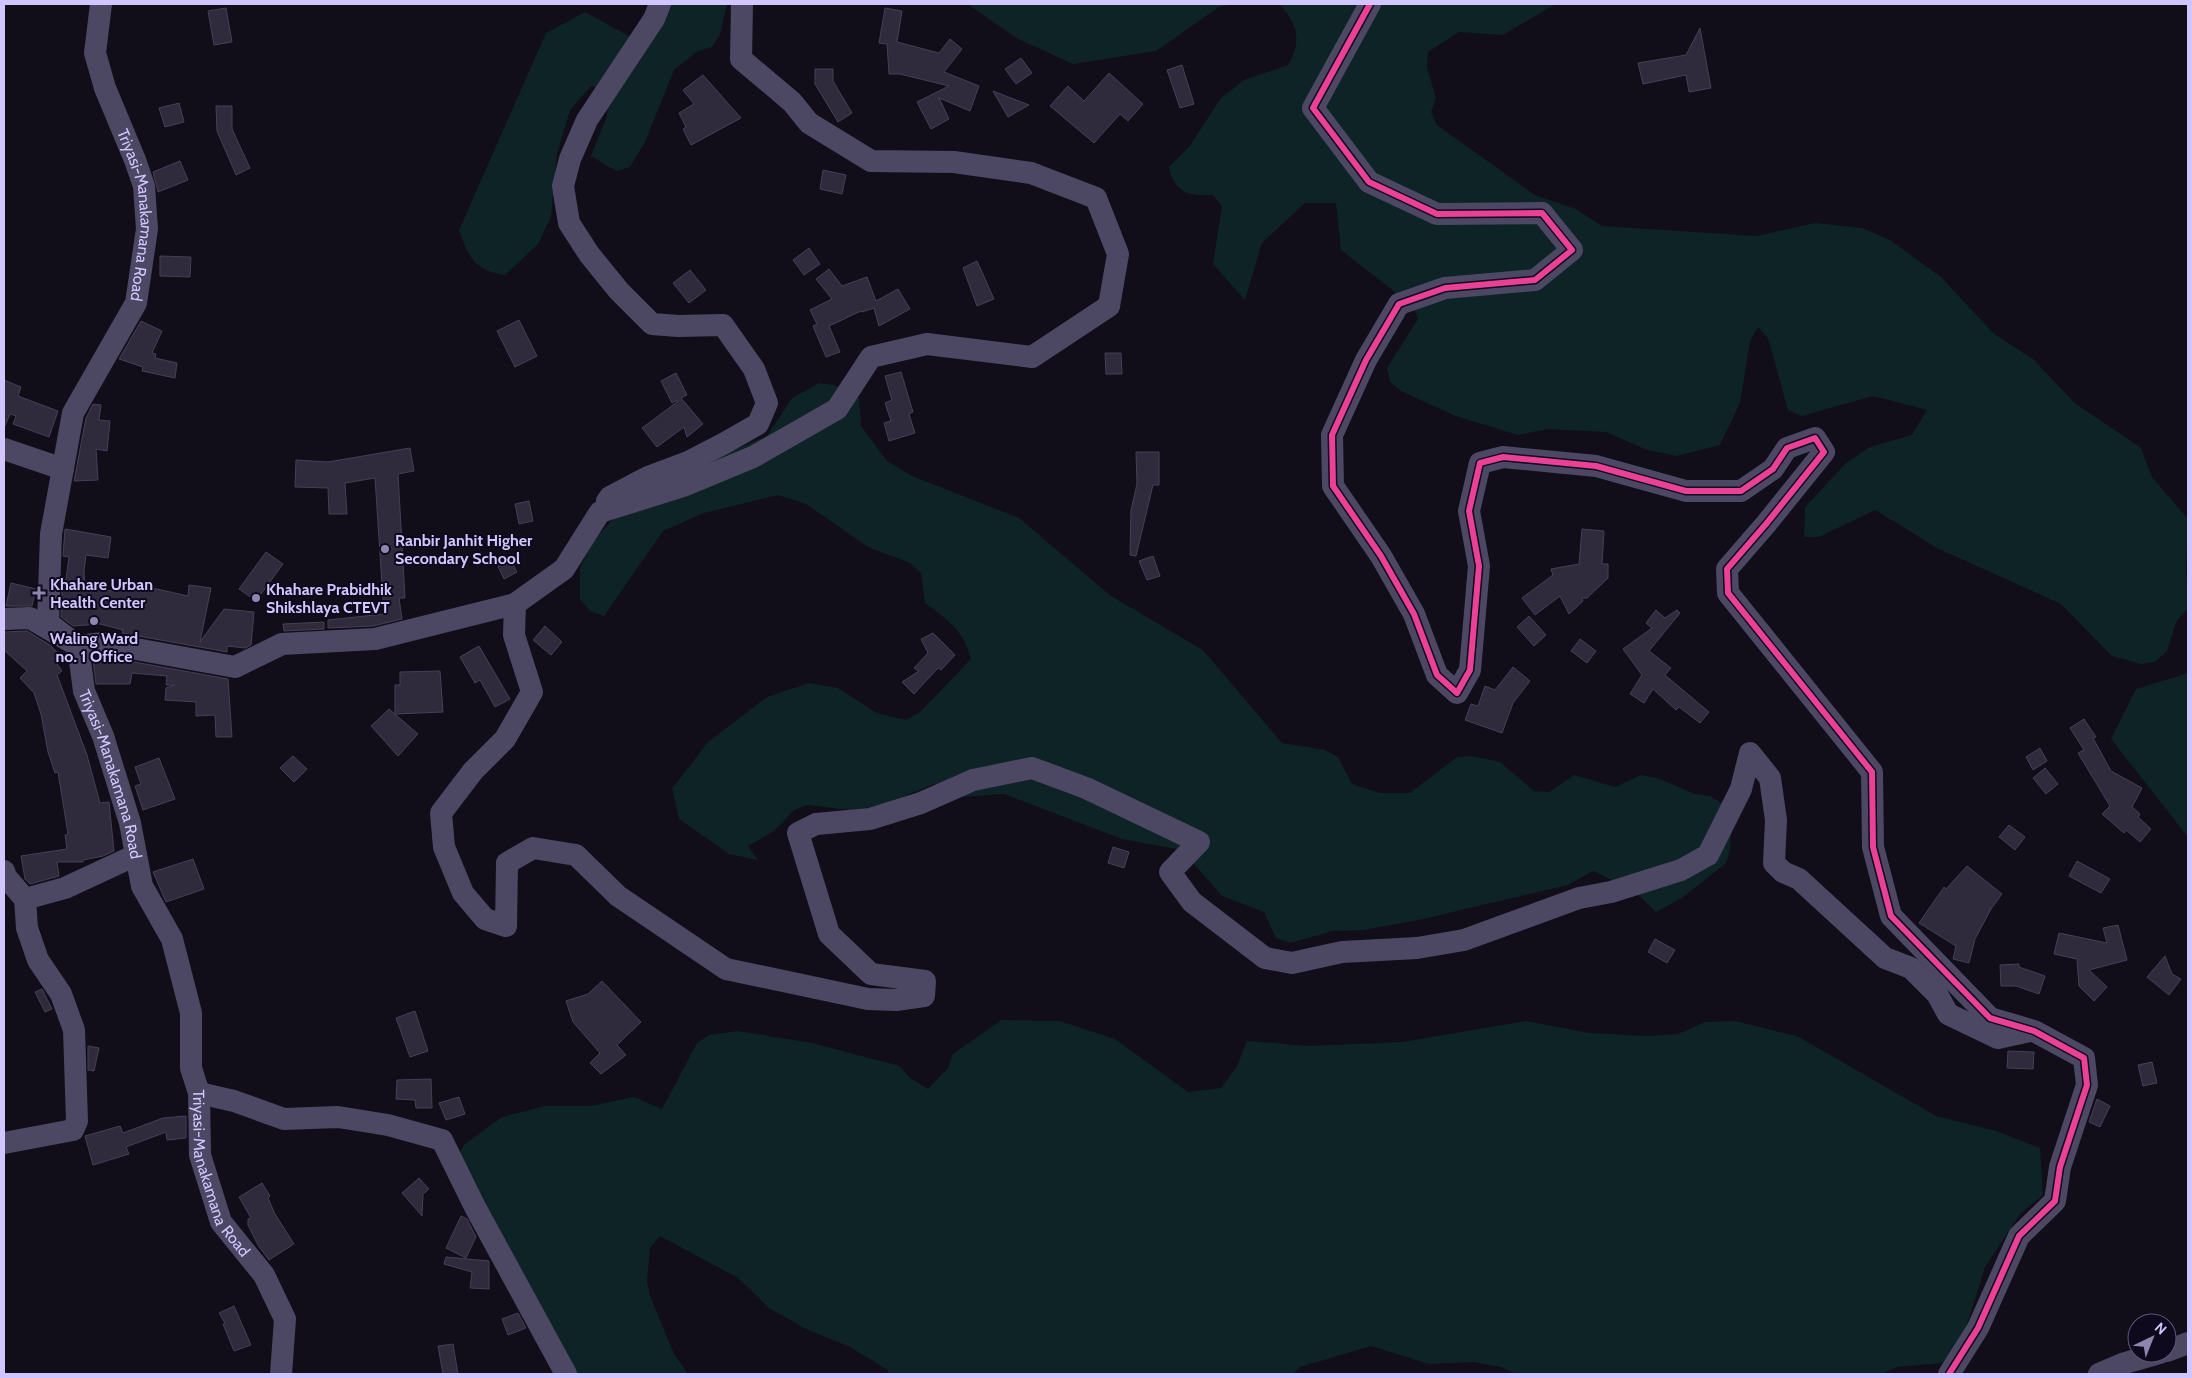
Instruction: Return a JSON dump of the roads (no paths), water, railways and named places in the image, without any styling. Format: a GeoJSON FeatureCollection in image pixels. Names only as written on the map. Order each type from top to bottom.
{"type":"FeatureCollection","features":[{"type":"Feature","properties":{"kind":"street","name":"Triyasi-Manakamana Road"},"geometry":{"type":"LineString","coordinates":[[101,4],[95,53],[105,88],[144,186],[147,229],[136,303],[73,413],[51,534],[48,623],[78,646],[84,691],[103,736],[130,823],[142,886],[172,939],[191,1013],[191,1068],[199,1093],[200,1155],[221,1222],[264,1275],[285,1319],[281,1374]]}},
{"type":"Feature","properties":{"kind":"street"},"geometry":{"type":"LineString","coordinates":[[4,619],[30,618],[78,646],[103,643],[235,667],[282,644],[375,639],[514,604],[564,569],[610,497],[648,477],[688,462],[758,424],[767,403],[754,369],[723,325],[678,326],[652,324],[607,276],[589,254],[569,223],[563,186],[570,159],[587,120],[654,19],[660,4]]}},
{"type":"Feature","properties":{"kind":"street"},"geometry":{"type":"LineString","coordinates":[[600,512],[683,486],[762,452],[837,408],[871,357],[927,344],[1032,357],[1108,306],[1118,254],[1096,198],[1031,173],[954,162],[871,161],[809,123],[792,102],[741,59],[742,4]]}},
{"type":"Feature","properties":{"kind":"street"},"geometry":{"type":"LineString","coordinates":[[1370,4],[1313,108],[1370,182],[1438,214],[1542,214],[1572,250],[1535,280],[1445,288],[1398,304],[1366,360],[1332,435],[1333,486],[1381,556],[1414,614],[1437,675],[1457,693],[1470,670],[1479,566],[1469,511],[1480,463],[1504,458],[1596,466],[1686,491],[1741,490],[1773,469],[1787,448],[1815,438],[1824,452],[1727,569],[1728,594],[1872,772],[1873,846],[1891,916],[1990,1018],[2034,1031],[2084,1058],[2086,1085],[2060,1167],[2055,1201],[2019,1236],[1978,1328],[1948,1374]]}},
{"type":"Feature","properties":{"kind":"street"},"geometry":{"type":"LineString","coordinates":[[4,449],[63,469]]}},
{"type":"Feature","properties":{"kind":"street"},"geometry":{"type":"LineString","coordinates":[[514,604],[514,636],[532,692],[505,739],[473,771],[441,813],[444,847],[463,893],[485,919],[506,926],[507,864],[533,848],[576,855],[618,896],[726,969],[868,999],[896,1000],[924,996],[925,981],[871,974],[829,934],[798,833],[816,824],[870,819],[921,803],[973,780],[1032,768],[1086,788],[1199,842],[1170,872],[1192,902],[1265,958],[1292,963],[1342,952],[1417,948],[1464,940],[1579,898],[1611,892],[1681,870],[1708,856],[1741,789],[1750,753],[1770,778],[1776,820],[1774,863],[1783,872],[1799,880],[1884,958],[1911,968],[1937,994],[1948,1014],[1998,1038],[2034,1031]]}},
{"type":"Feature","properties":{"kind":"street"},"geometry":{"type":"LineString","coordinates":[[25,899],[65,888],[136,856]]}},
{"type":"Feature","properties":{"kind":"street"},"geometry":{"type":"LineString","coordinates":[[4,871],[6,877],[25,899],[27,928],[38,960],[61,994],[74,1030],[77,1121],[73,1130],[4,1142]]}},
{"type":"Feature","properties":{"kind":"street"},"geometry":{"type":"LineString","coordinates":[[199,1093],[234,1101],[284,1119],[338,1117],[388,1125],[442,1140],[475,1207],[566,1374]]}},
{"type":"Feature","properties":{"kind":"street"},"geometry":{"type":"LineString","coordinates":[[2099,1374],[2128,1363]]}},
{"type":"Feature","properties":{"kind":"place","name":"Ranbir Janhit Higher Secondary School"},"geometry":{"type":"Point","coordinates":[385,549]}},
{"type":"Feature","properties":{"kind":"place","name":"Khahare Urban Health Center"},"geometry":{"type":"Point","coordinates":[39,593]}},
{"type":"Feature","properties":{"kind":"place","name":"Khahare Prabidhik Shikshlaya CTEVT"},"geometry":{"type":"Point","coordinates":[256,598]}},
{"type":"Feature","properties":{"kind":"place","name":"Waling Ward no. 1 Office"},"geometry":{"type":"Point","coordinates":[94,621]}}]}
